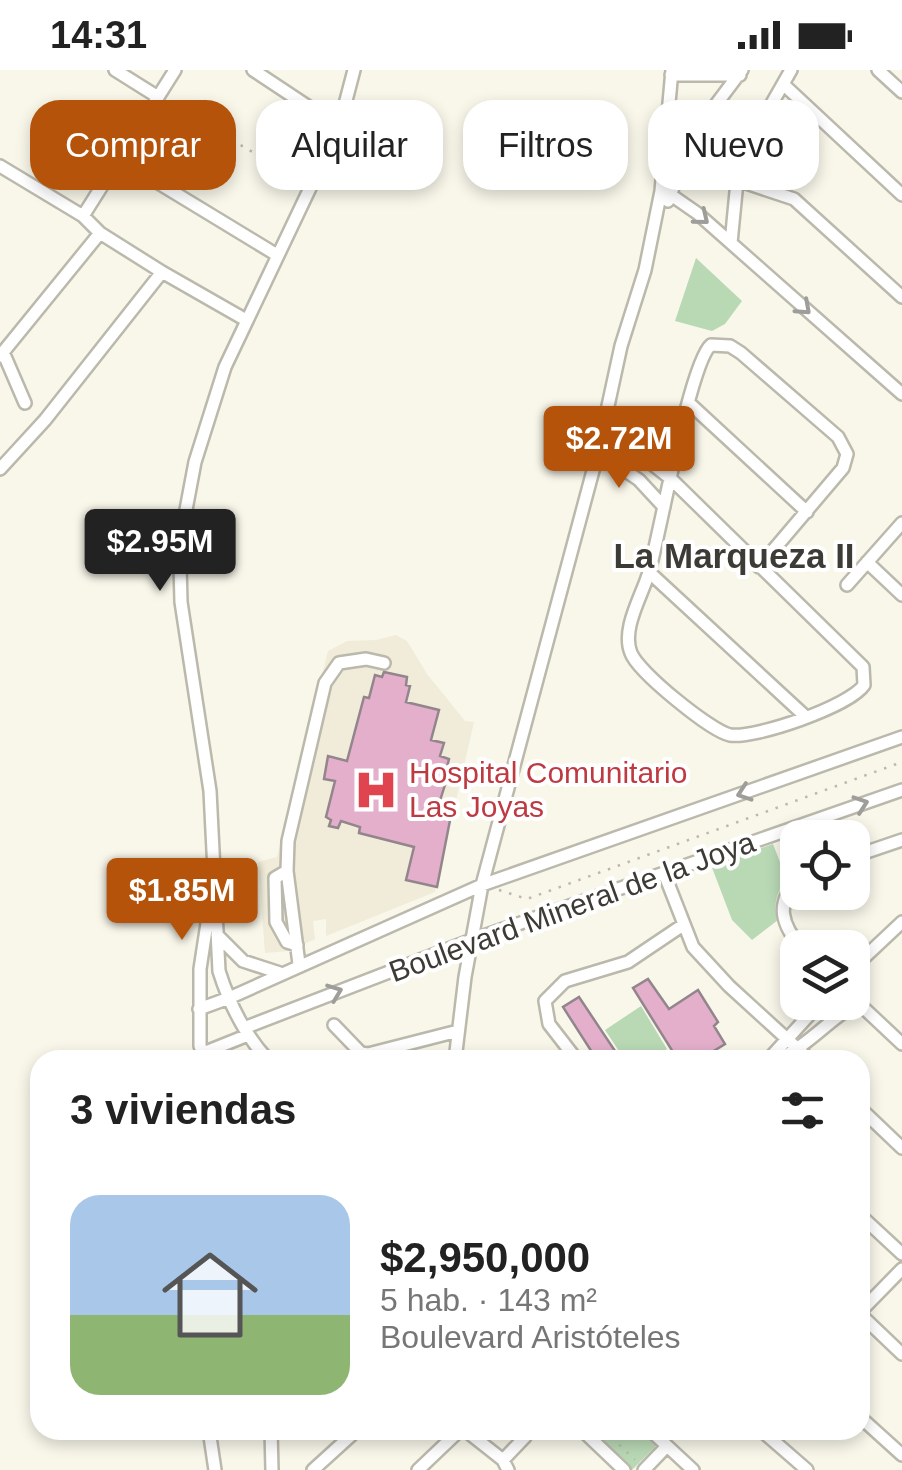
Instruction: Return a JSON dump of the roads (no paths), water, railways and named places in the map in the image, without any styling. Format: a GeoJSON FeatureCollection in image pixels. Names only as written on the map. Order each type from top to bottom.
{"type":"FeatureCollection","features":[{"type":"Feature","properties":{"kind":"street"},"geometry":{"type":"LineString","coordinates":[[115,70],[158,97]]}},
{"type":"Feature","properties":{"kind":"street"},"geometry":{"type":"LineString","coordinates":[[156,100],[175,70]]}},
{"type":"Feature","properties":{"kind":"street"},"geometry":{"type":"LineString","coordinates":[[253,70],[298,100]]}},
{"type":"Feature","properties":{"kind":"street"},"geometry":{"type":"LineString","coordinates":[[346,100],[354,70]]}},
{"type":"Feature","properties":{"kind":"street"},"geometry":{"type":"LineString","coordinates":[[773,100],[791,70]]}},
{"type":"Feature","properties":{"kind":"street"},"geometry":{"type":"LineString","coordinates":[[878,70],[902,92]]}},
{"type":"Feature","properties":{"kind":"street"},"geometry":{"type":"LineString","coordinates":[[456,1050],[482,885],[598,452],[654,222],[661,190],[672,73],[741,73]]}},
{"type":"Feature","properties":{"kind":"street"},"geometry":{"type":"LineString","coordinates":[[720,100],[741,73]]}},
{"type":"Feature","properties":{"kind":"street"},"geometry":{"type":"LineString","coordinates":[[783,84],[902,195]]}},
{"type":"Feature","properties":{"kind":"street"},"geometry":{"type":"LineString","coordinates":[[0,166],[83,216],[100,233],[162,272],[246,320]]}},
{"type":"Feature","properties":{"kind":"street"},"geometry":{"type":"LineString","coordinates":[[83,216],[99,190]]}},
{"type":"Feature","properties":{"kind":"street"},"geometry":{"type":"LineString","coordinates":[[170,190],[277,255]]}},
{"type":"Feature","properties":{"kind":"street"},"geometry":{"type":"LineString","coordinates":[[260,1050],[246,1031],[219,971],[210,791],[186,643],[180,564],[185,515],[200,445],[225,367],[309,190]]}},
{"type":"Feature","properties":{"kind":"street"},"geometry":{"type":"LineString","coordinates":[[654,222],[674,190]]}},
{"type":"Feature","properties":{"kind":"street"},"geometry":{"type":"LineString","coordinates":[[731,243],[736,190]]}},
{"type":"Feature","properties":{"kind":"street"},"geometry":{"type":"LineString","coordinates":[[775,190],[806,208],[902,297]]}},
{"type":"Feature","properties":{"kind":"street"},"geometry":{"type":"LineString","coordinates":[[671,196],[731,243],[902,394]]}},
{"type":"Feature","properties":{"kind":"street"},"geometry":{"type":"LineString","coordinates":[[25,403],[2,354],[100,233]]}},
{"type":"Feature","properties":{"kind":"street"},"geometry":{"type":"LineString","coordinates":[[0,469],[45,420],[162,272]]}},
{"type":"Feature","properties":{"kind":"street"},"geometry":{"type":"LineString","coordinates":[[604,426],[671,479],[862,668],[865,678],[859,694],[833,708],[751,733],[728,734],[710,726],[640,667],[629,650],[628,638],[649,572],[664,507],[671,479],[689,402],[704,351],[720,344],[741,353],[845,446],[847,461],[759,566]]}},
{"type":"Feature","properties":{"kind":"street"},"geometry":{"type":"LineString","coordinates":[[689,402],[807,512]]}},
{"type":"Feature","properties":{"kind":"street"},"geometry":{"type":"LineString","coordinates":[[598,452],[639,480],[664,507]]}},
{"type":"Feature","properties":{"kind":"street"},"geometry":{"type":"LineString","coordinates":[[847,585],[902,523]]}},
{"type":"Feature","properties":{"kind":"street"},"geometry":{"type":"LineString","coordinates":[[867,562],[902,595]]}},
{"type":"Feature","properties":{"kind":"street"},"geometry":{"type":"LineString","coordinates":[[649,572],[806,717]]}},
{"type":"Feature","properties":{"kind":"street"},"geometry":{"type":"LineString","coordinates":[[299,964],[287,871],[288,841],[328,676],[339,663],[366,659],[384,663]]}},
{"type":"Feature","properties":{"kind":"street","name":"Boulevard Mineral de la Joya"},"geometry":{"type":"LineString","coordinates":[[200,1008],[482,885],[902,737]]}},
{"type":"Feature","properties":{"kind":"street","name":"Boulevard Mineral de la Joya"},"geometry":{"type":"LineString","coordinates":[[211,1050],[246,1031],[472,940],[902,790]]}},
{"type":"Feature","properties":{"kind":"street"},"geometry":{"type":"LineString","coordinates":[[870,850],[902,840]]}},
{"type":"Feature","properties":{"kind":"street"},"geometry":{"type":"LineString","coordinates":[[287,871],[275,878],[275,909],[280,931],[287,942],[296,945]]}},
{"type":"Feature","properties":{"kind":"street"},"geometry":{"type":"LineString","coordinates":[[664,873],[693,947],[799,1050],[830,1020]]}},
{"type":"Feature","properties":{"kind":"street"},"geometry":{"type":"LineString","coordinates":[[202,1050],[202,946],[214,883]]}},
{"type":"Feature","properties":{"kind":"street"},"geometry":{"type":"LineString","coordinates":[[275,909],[294,908]]}},
{"type":"Feature","properties":{"kind":"street"},"geometry":{"type":"LineString","coordinates":[[870,952],[902,922]]}},
{"type":"Feature","properties":{"kind":"street"},"geometry":{"type":"LineString","coordinates":[[571,1050],[549,1024],[545,1001],[565,981],[628,962],[683,925]]}},
{"type":"Feature","properties":{"kind":"street"},"geometry":{"type":"LineString","coordinates":[[216,933],[223,945],[243,962],[280,973]]}},
{"type":"Feature","properties":{"kind":"street"},"geometry":{"type":"LineString","coordinates":[[870,1013],[902,1044]]}},
{"type":"Feature","properties":{"kind":"street"},"geometry":{"type":"LineString","coordinates":[[776,1050],[804,1020]]}},
{"type":"Feature","properties":{"kind":"street"},"geometry":{"type":"LineString","coordinates":[[891,1033],[902,1023]]}},
{"type":"Feature","properties":{"kind":"street"},"geometry":{"type":"LineString","coordinates":[[334,1026],[358,1050]]}},
{"type":"Feature","properties":{"kind":"street"},"geometry":{"type":"LineString","coordinates":[[384,1050],[458,1031]]}},
{"type":"Feature","properties":{"kind":"street"},"geometry":{"type":"LineString","coordinates":[[870,1118],[902,1148]]}},
{"type":"Feature","properties":{"kind":"street"},"geometry":{"type":"LineString","coordinates":[[870,1224],[902,1254]]}},
{"type":"Feature","properties":{"kind":"street"},"geometry":{"type":"LineString","coordinates":[[870,1302],[902,1268]]}},
{"type":"Feature","properties":{"kind":"street"},"geometry":{"type":"LineString","coordinates":[[870,1323],[902,1354]]}},
{"type":"Feature","properties":{"kind":"street"},"geometry":{"type":"LineString","coordinates":[[870,1426],[902,1455]]}},
{"type":"Feature","properties":{"kind":"street"},"geometry":{"type":"LineString","coordinates":[[210,1440],[215,1470]]}},
{"type":"Feature","properties":{"kind":"street"},"geometry":{"type":"LineString","coordinates":[[271,1440],[272,1470]]}},
{"type":"Feature","properties":{"kind":"street"},"geometry":{"type":"LineString","coordinates":[[313,1470],[345,1440]]}},
{"type":"Feature","properties":{"kind":"street"},"geometry":{"type":"LineString","coordinates":[[418,1470],[452,1440]]}},
{"type":"Feature","properties":{"kind":"street"},"geometry":{"type":"LineString","coordinates":[[475,1440],[506,1465],[523,1440]]}},
{"type":"Feature","properties":{"kind":"street"},"geometry":{"type":"LineString","coordinates":[[592,1440],[624,1470]]}},
{"type":"Feature","properties":{"kind":"street"},"geometry":{"type":"LineString","coordinates":[[661,1440],[693,1470]]}},
{"type":"Feature","properties":{"kind":"street"},"geometry":{"type":"LineString","coordinates":[[772,1440],[807,1470]]}},
{"type":"Feature","properties":{"kind":"street"},"geometry":{"type":"LineString","coordinates":[[644,1470],[667,1446]]}},
{"type":"Feature","properties":{"kind":"street"},"geometry":{"type":"LineString","coordinates":[[670,1470],[681,1459]]}},
{"type":"Feature","properties":{"kind":"place","name":"Hospital Comunitario Las Joyas"},"geometry":{"type":"Point","coordinates":[376,790]}},
{"type":"Feature","properties":{"kind":"district","name":"La Marqueza II"},"geometry":{"type":"Point","coordinates":[734,556]}}]}
